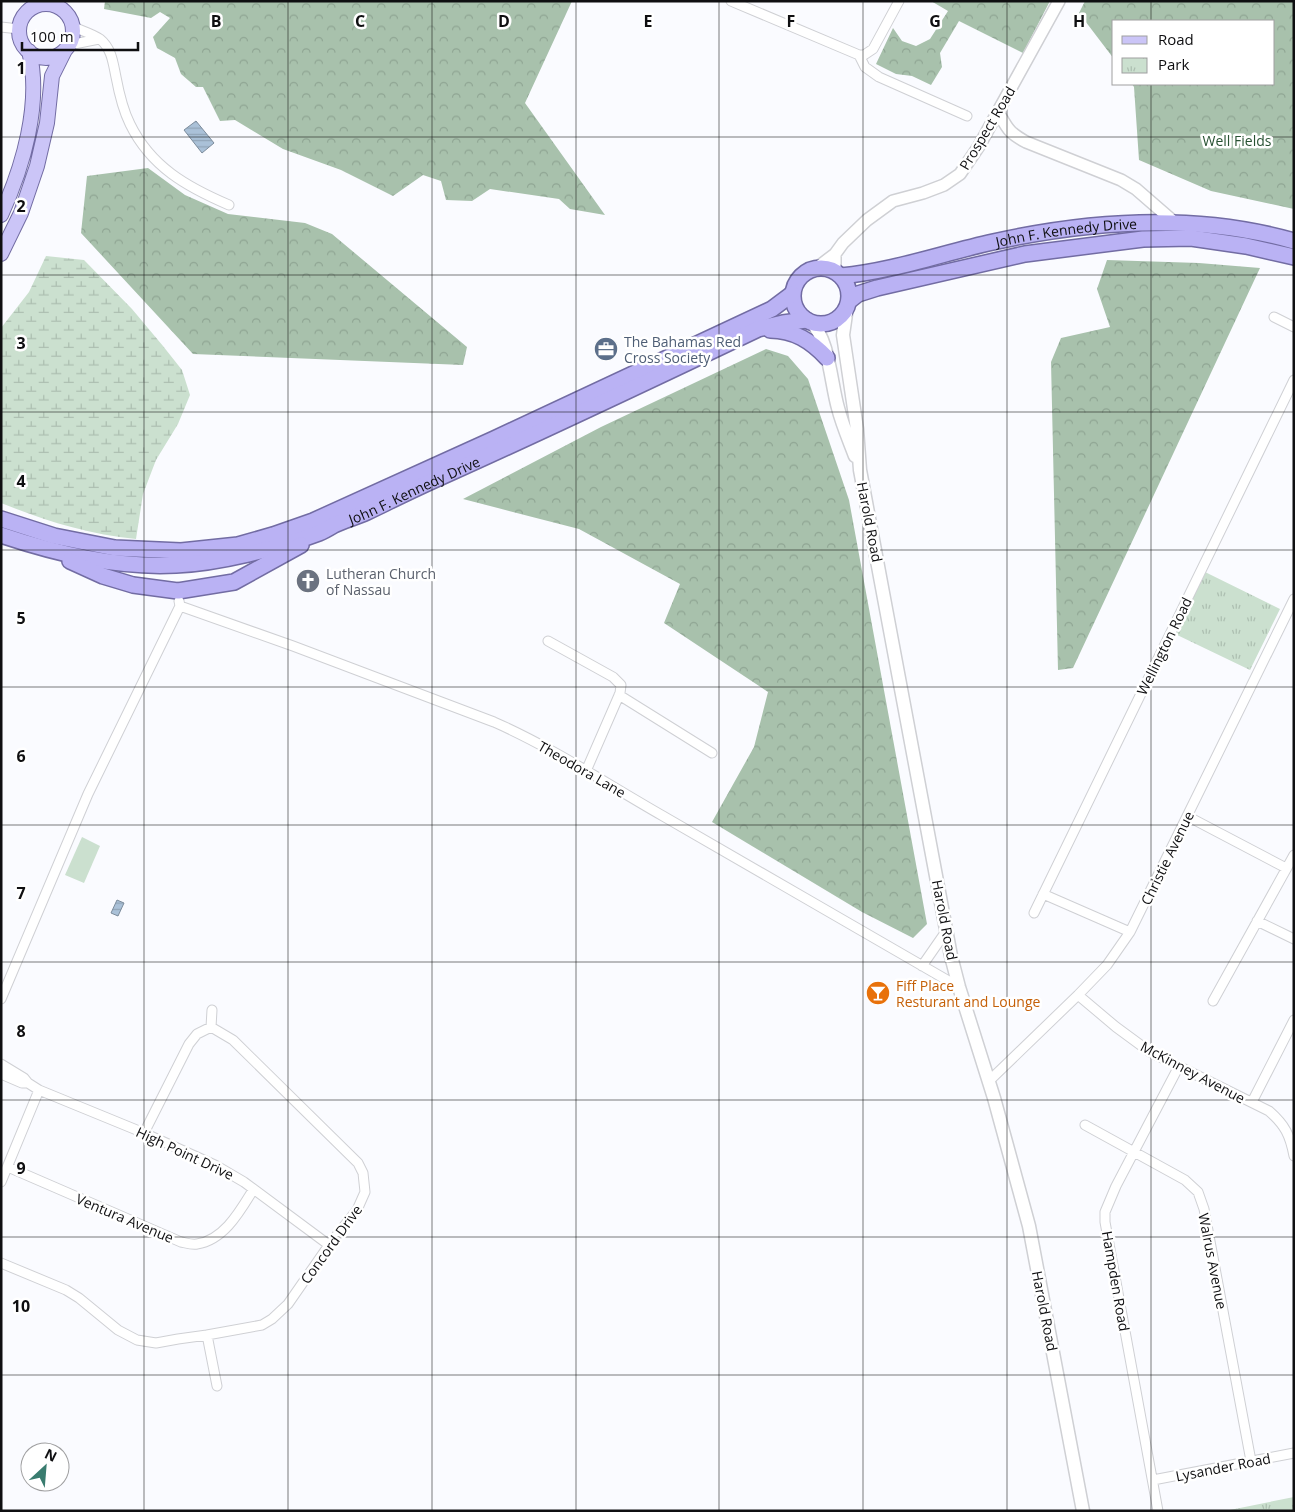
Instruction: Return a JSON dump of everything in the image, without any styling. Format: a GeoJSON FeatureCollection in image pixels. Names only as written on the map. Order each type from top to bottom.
{"type":"FeatureCollection","features":[{"type":"Feature","properties":{"kind":"highway","name":"John F. Kennedy Drive"},"geometry":{"type":"LineString","coordinates":[[1,519],[54,536],[115,548],[182,551],[207,549],[238,545],[273,535],[313,521],[763,314],[792,294],[799,277],[808,270],[818,267],[827,268],[838,274],[872,273],[1023,236],[1114,224],[1174,222],[1218,226],[1259,232],[1294,242]]}},
{"type":"Feature","properties":{"kind":"highway","name":"John F. Kennedy Drive"},"geometry":{"type":"LineString","coordinates":[[1,535],[36,547],[111,563],[152,566],[178,565],[241,555],[321,532],[540,432],[758,329],[783,323],[809,321],[822,324],[833,321],[842,315],[848,304],[858,294],[877,288],[1025,254],[1143,239],[1191,238],[1246,246],[1294,257]]}},
{"type":"Feature","properties":{"kind":"highway"},"geometry":{"type":"LineString","coordinates":[[838,274],[848,289],[848,304]]}},
{"type":"Feature","properties":{"kind":"highway"},"geometry":{"type":"LineString","coordinates":[[792,294],[795,309],[809,321]]}},
{"type":"Feature","properties":{"kind":"highway"},"geometry":{"type":"LineString","coordinates":[[758,329],[780,330],[801,336],[827,358]]}},
{"type":"Feature","properties":{"kind":"highway"},"geometry":{"type":"LineString","coordinates":[[36,547],[103,576],[179,599],[234,582],[309,541],[321,532]]}},
{"type":"Feature","properties":{"kind":"main road"},"geometry":{"type":"LineString","coordinates":[[1,254],[21,213],[37,166],[47,123],[52,76],[67,47],[72,32],[68,14],[58,7],[47,4],[28,7],[19,29],[20,39],[29,51],[34,55],[47,57],[60,54],[67,47]]}},
{"type":"Feature","properties":{"kind":"main road"},"geometry":{"type":"LineString","coordinates":[[1,215],[16,180],[29,128],[33,78],[29,51]]}},
{"type":"Feature","properties":{"kind":"main road","name":"Harold Road"},"geometry":{"type":"LineString","coordinates":[[848,304],[844,335],[857,429],[860,470],[947,930],[959,987],[989,1081],[1029,1226],[1083,1511]]}},
{"type":"Feature","properties":{"kind":"main road","name":"Harold Road"},"geometry":{"type":"LineString","coordinates":[[809,321],[820,334],[838,408],[860,470]]}},
{"type":"Feature","properties":{"kind":"street"},"geometry":{"type":"LineString","coordinates":[[730,1],[859,55],[864,55],[873,49],[899,1]]}},
{"type":"Feature","properties":{"kind":"street","name":"Prospect Road"},"geometry":{"type":"LineString","coordinates":[[818,267],[834,254],[867,220],[893,201],[944,185],[960,174],[971,160],[1059,1]]}},
{"type":"Feature","properties":{"kind":"street"},"geometry":{"type":"LineString","coordinates":[[68,14],[89,33],[99,39],[112,58],[129,123],[140,143],[165,170],[178,179],[200,192],[229,204]]}},
{"type":"Feature","properties":{"kind":"street"},"geometry":{"type":"LineString","coordinates":[[1,27],[19,29]]}},
{"type":"Feature","properties":{"kind":"street"},"geometry":{"type":"LineString","coordinates":[[67,47],[99,39]]}},
{"type":"Feature","properties":{"kind":"street"},"geometry":{"type":"LineString","coordinates":[[859,55],[865,67],[879,78],[967,116]]}},
{"type":"Feature","properties":{"kind":"street"},"geometry":{"type":"LineString","coordinates":[[998,112],[1009,131],[1014,135],[1026,142],[1121,180],[1136,189],[1174,222]]}},
{"type":"Feature","properties":{"kind":"street"},"geometry":{"type":"LineString","coordinates":[[834,254],[838,274]]}},
{"type":"Feature","properties":{"kind":"street"},"geometry":{"type":"LineString","coordinates":[[1274,317],[1294,326]]}},
{"type":"Feature","properties":{"kind":"street","name":"Wellington Road"},"geometry":{"type":"LineString","coordinates":[[1034,913],[1294,380]]}},
{"type":"Feature","properties":{"kind":"street"},"geometry":{"type":"LineString","coordinates":[[1,999],[88,794],[179,599]]}},
{"type":"Feature","properties":{"kind":"street","name":"Theodora Lane"},"geometry":{"type":"LineString","coordinates":[[179,599],[293,646],[519,733],[555,752],[959,987]]}},
{"type":"Feature","properties":{"kind":"street","name":"Christie Avenue"},"geometry":{"type":"LineString","coordinates":[[989,1081],[1107,965],[1130,932],[1294,599]]}},
{"type":"Feature","properties":{"kind":"street"},"geometry":{"type":"LineString","coordinates":[[548,641],[614,676],[621,685],[619,695],[586,771]]}},
{"type":"Feature","properties":{"kind":"street"},"geometry":{"type":"LineString","coordinates":[[619,695],[712,753]]}},
{"type":"Feature","properties":{"kind":"street"},"geometry":{"type":"LineString","coordinates":[[1187,816],[1286,868]]}},
{"type":"Feature","properties":{"kind":"street"},"geometry":{"type":"LineString","coordinates":[[1213,1001],[1294,854]]}},
{"type":"Feature","properties":{"kind":"street"},"geometry":{"type":"LineString","coordinates":[[1043,894],[1130,932]]}},
{"type":"Feature","properties":{"kind":"street"},"geometry":{"type":"LineString","coordinates":[[1257,920],[1294,939]]}},
{"type":"Feature","properties":{"kind":"street"},"geometry":{"type":"LineString","coordinates":[[922,966],[947,930]]}},
{"type":"Feature","properties":{"kind":"street","name":"McKinney Avenue"},"geometry":{"type":"LineString","coordinates":[[1078,995],[1131,1039],[1150,1052],[1269,1111],[1280,1120],[1290,1137],[1294,1156]]}},
{"type":"Feature","properties":{"kind":"street"},"geometry":{"type":"LineString","coordinates":[[144,1133],[189,1044],[197,1034],[211,1027],[212,1010]]}},
{"type":"Feature","properties":{"kind":"street"},"geometry":{"type":"LineString","coordinates":[[1252,1102],[1294,1020]]}},
{"type":"Feature","properties":{"kind":"street","name":"Concord Drive"},"geometry":{"type":"LineString","coordinates":[[1,1263],[66,1290],[80,1298],[118,1330],[137,1340],[156,1343],[207,1336],[262,1325],[272,1319],[288,1304],[329,1245],[357,1210],[365,1192],[363,1174],[358,1163],[233,1040],[211,1027]]}},
{"type":"Feature","properties":{"kind":"street","name":"High Point Drive"},"geometry":{"type":"LineString","coordinates":[[1,1064],[39,1090],[144,1133],[215,1165],[244,1182],[329,1245]]}},
{"type":"Feature","properties":{"kind":"street","name":"Hampden Road"},"geometry":{"type":"LineString","coordinates":[[1158,1511],[1105,1222],[1105,1212],[1178,1066]]}},
{"type":"Feature","properties":{"kind":"street","name":"High Point Drive"},"geometry":{"type":"LineString","coordinates":[[1,1074],[22,1083],[28,1083]]}},
{"type":"Feature","properties":{"kind":"street"},"geometry":{"type":"LineString","coordinates":[[1,1182],[39,1090]]}},
{"type":"Feature","properties":{"kind":"street","name":"Walrus Avenue"},"geometry":{"type":"LineString","coordinates":[[1085,1125],[1185,1180],[1198,1192],[1201,1199],[1250,1461]]}},
{"type":"Feature","properties":{"kind":"street","name":"Ventura Avenue"},"geometry":{"type":"LineString","coordinates":[[8,1168],[181,1242],[196,1244],[214,1238],[222,1231],[239,1213],[253,1190]]}},
{"type":"Feature","properties":{"kind":"street"},"geometry":{"type":"LineString","coordinates":[[207,1336],[217,1386]]}},
{"type":"Feature","properties":{"kind":"street","name":"Lysander Road"},"geometry":{"type":"LineString","coordinates":[[1152,1480],[1294,1454]]}},
{"type":"Feature","properties":{"kind":"green space"},"geometry":{"type":"Polygon","coordinates":[[[105,1],[572,1],[525,103],[605,215],[570,209],[559,199],[490,189],[472,201],[446,200],[441,181],[423,175],[393,196],[341,170],[283,149],[235,120],[220,121],[203,87],[196,87],[181,74],[175,58],[157,48],[153,37],[170,18],[160,12],[151,18],[104,9],[105,1]]]}},
{"type":"Feature","properties":{"kind":"green space"},"geometry":{"type":"Polygon","coordinates":[[[931,1],[1050,1],[1023,53],[959,21],[940,53],[942,67],[931,85],[912,76],[896,74],[876,64],[893,28],[902,41],[916,46],[930,39],[948,11],[931,1]]]}},
{"type":"Feature","properties":{"kind":"green space","name":"Well Fields"},"geometry":{"type":"Polygon","coordinates":[[[1085,1],[1294,1],[1294,209],[1211,191],[1139,160],[1133,85],[1275,85],[1275,20],[1112,20],[1112,56],[1079,13],[1085,1]]]}},
{"type":"Feature","properties":{"kind":"green space"},"geometry":{"type":"Polygon","coordinates":[[[148,168],[185,195],[228,214],[305,223],[332,234],[467,347],[463,365],[193,354],[81,233],[87,176],[148,168]]]}},
{"type":"Feature","properties":{"kind":"green space"},"geometry":{"type":"Polygon","coordinates":[[[46,256],[84,260],[132,309],[182,370],[190,395],[178,424],[156,460],[143,494],[136,539],[101,534],[67,526],[1,503],[1,328],[29,292],[46,256]]]}},
{"type":"Feature","properties":{"kind":"green space"},"geometry":{"type":"Polygon","coordinates":[[[1107,260],[1199,263],[1260,268],[1073,668],[1058,670],[1051,362],[1061,338],[1110,327],[1097,289],[1107,260]]]}},
{"type":"Feature","properties":{"kind":"green space"},"geometry":{"type":"Polygon","coordinates":[[[766,349],[788,356],[808,379],[849,500],[927,924],[913,938],[862,912],[712,822],[754,747],[768,692],[664,623],[680,584],[579,529],[463,499],[601,427],[766,349]]]}},
{"type":"Feature","properties":{"kind":"green space"},"geometry":{"type":"Polygon","coordinates":[[[1203,571],[1280,609],[1250,670],[1173,633],[1203,571]]]}},
{"type":"Feature","properties":{"kind":"green space"},"geometry":{"type":"Polygon","coordinates":[[[82,837],[100,846],[84,883],[65,875],[82,837]]]}},
{"type":"Feature","properties":{"kind":"green space"},"geometry":{"type":"Polygon","coordinates":[[[1294,1497],[1294,1511],[1225,1511],[1294,1497]]]}},
{"type":"Feature","properties":{"kind":"water"},"geometry":{"type":"Polygon","coordinates":[[[196,121],[214,143],[202,153],[184,130],[196,121]]]}},
{"type":"Feature","properties":{"kind":"water"},"geometry":{"type":"Polygon","coordinates":[[[117,900],[124,903],[118,916],[111,913],[117,900]]]}},
{"type":"Feature","properties":{"kind":"place","name":"The Bahamas Red Cross Society"},"geometry":{"type":"Point","coordinates":[606,349]}},
{"type":"Feature","properties":{"kind":"place","name":"Lutheran Church of Nassau"},"geometry":{"type":"Point","coordinates":[308,581]}},
{"type":"Feature","properties":{"kind":"place","name":"Fiff Place Resturant and Lounge"},"geometry":{"type":"Point","coordinates":[878,993]}}]}
